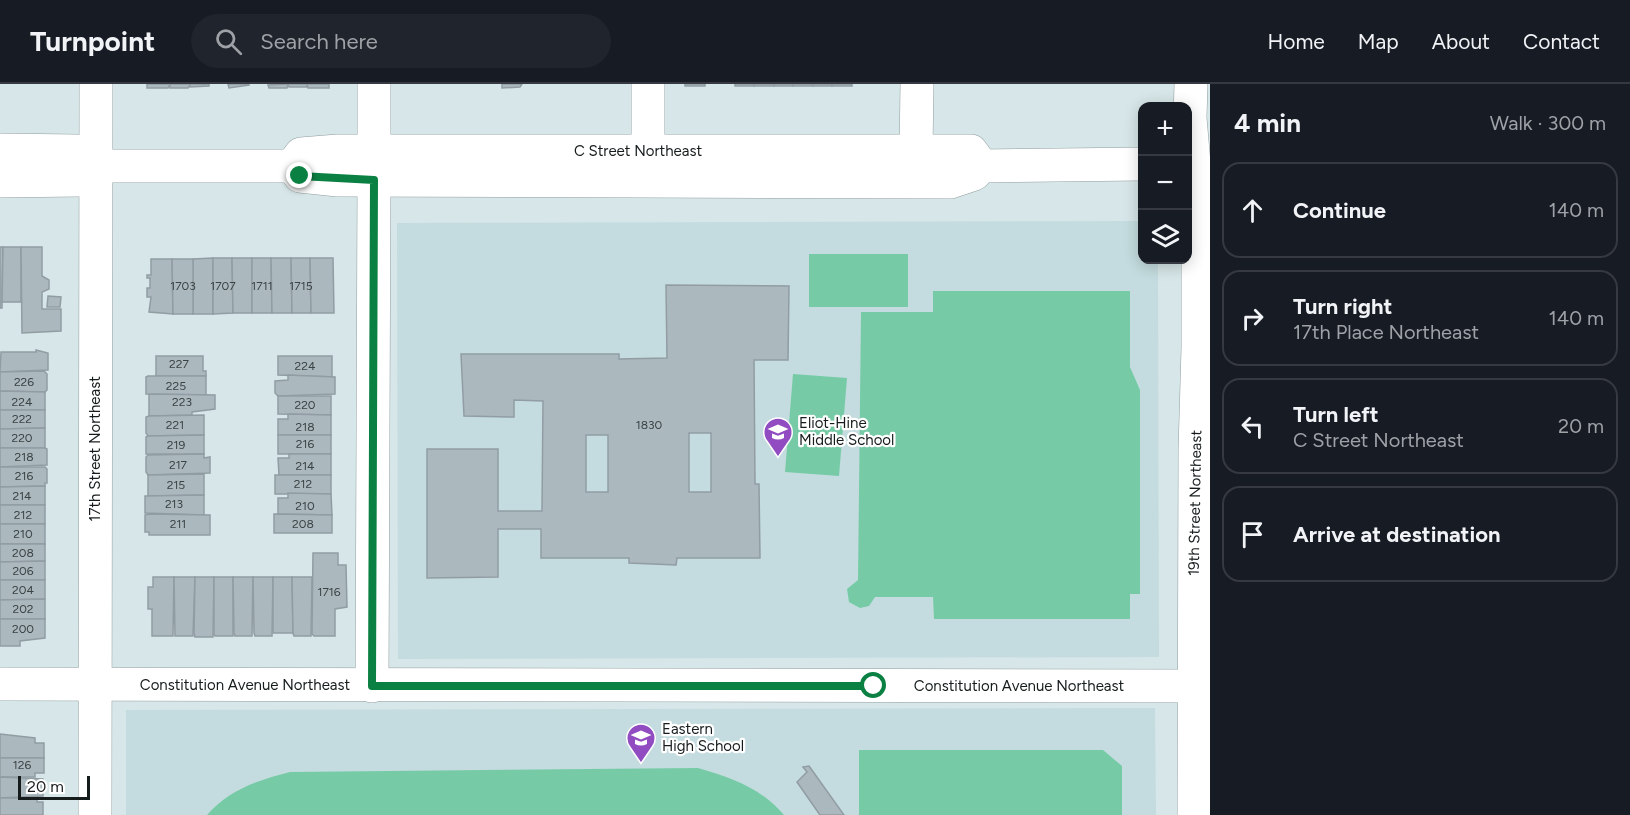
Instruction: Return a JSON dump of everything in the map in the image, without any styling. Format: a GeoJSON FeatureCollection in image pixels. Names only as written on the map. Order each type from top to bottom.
{"type":"FeatureCollection","features":[{"type":"Feature","properties":{"kind":"main road","name":"17th Street Northeast"},"geometry":{"type":"LineString","coordinates":[[95,815],[96,84]]}},
{"type":"Feature","properties":{"kind":"main road"},"geometry":{"type":"LineString","coordinates":[[372,686],[374,84]]}},
{"type":"Feature","properties":{"kind":"main road"},"geometry":{"type":"LineString","coordinates":[[648,84],[648,151]]}},
{"type":"Feature","properties":{"kind":"main road"},"geometry":{"type":"LineString","coordinates":[[916,151],[917,84]]}},
{"type":"Feature","properties":{"kind":"main road","name":"19th Street Northeast"},"geometry":{"type":"LineString","coordinates":[[1191,84],[1200,165],[1195,449],[1202,686],[1194,815]]}},
{"type":"Feature","properties":{"kind":"main road","name":"C Street Northeast"},"geometry":{"type":"LineString","coordinates":[[0,150],[77,151],[96,165],[292,166],[301,154],[374,166],[950,182],[974,174],[982,166],[1138,164]]}},
{"type":"Feature","properties":{"kind":"main road","name":"C Street Northeast"},"geometry":{"type":"LineString","coordinates":[[374,166],[648,151],[971,151],[982,166]]}},
{"type":"Feature","properties":{"kind":"main road"},"geometry":{"type":"LineString","coordinates":[[0,181],[81,180],[96,165]]}},
{"type":"Feature","properties":{"kind":"main road","name":"Constitution Avenue Northeast"},"geometry":{"type":"LineString","coordinates":[[0,684],[1202,686]]}},
{"type":"Feature","properties":{"kind":"shaded area","name":"Eliot-Hine Middle School"},"geometry":{"type":"Polygon","coordinates":[[[1138,221],[1138,264],[1158,264],[1159,657],[398,659],[397,223],[1138,221]]]}},
{"type":"Feature","properties":{"kind":"shaded area","name":"Eastern High School"},"geometry":{"type":"Polygon","coordinates":[[[1155,708],[1156,815],[126,815],[126,710],[1155,708]]]}},
{"type":"Feature","properties":{"kind":"green space"},"geometry":{"type":"Polygon","coordinates":[[[809,254],[908,254],[908,307],[809,307],[809,254]]]}},
{"type":"Feature","properties":{"kind":"green space"},"geometry":{"type":"Polygon","coordinates":[[[933,291],[1130,291],[1130,367],[1140,390],[1140,594],[1130,594],[1130,619],[934,619],[933,597],[875,597],[869,606],[860,608],[849,602],[847,589],[858,580],[861,312],[933,312],[933,291]]]}},
{"type":"Feature","properties":{"kind":"green space"},"geometry":{"type":"Polygon","coordinates":[[[793,374],[847,378],[839,476],[785,472],[793,374]]]}},
{"type":"Feature","properties":{"kind":"green space"},"geometry":{"type":"Polygon","coordinates":[[[859,750],[1103,750],[1122,766],[1122,815],[859,815],[859,750]]]}},
{"type":"Feature","properties":{"kind":"green space"},"geometry":{"type":"Polygon","coordinates":[[[698,768],[756,791],[784,815],[207,815],[225,799],[245,787],[290,772],[698,768]]]}},
{"type":"Feature","properties":{"kind":"building"},"geometry":{"type":"Polygon","coordinates":[[[147,84],[170,85],[168,88],[147,88],[147,84]]]}},
{"type":"Feature","properties":{"kind":"building"},"geometry":{"type":"Polygon","coordinates":[[[170,84],[190,85],[188,88],[170,88],[170,84]]]}},
{"type":"Feature","properties":{"kind":"building"},"geometry":{"type":"Polygon","coordinates":[[[190,84],[209,84],[209,86],[190,87],[190,84]]]}},
{"type":"Feature","properties":{"kind":"building"},"geometry":{"type":"Polygon","coordinates":[[[228,84],[249,84],[249,85],[229,88],[228,84]]]}},
{"type":"Feature","properties":{"kind":"building"},"geometry":{"type":"Polygon","coordinates":[[[288,84],[307,84],[307,87],[289,87],[288,84]]]}},
{"type":"Feature","properties":{"kind":"building"},"geometry":{"type":"Polygon","coordinates":[[[288,84],[287,88],[269,88],[268,85],[288,84]]]}},
{"type":"Feature","properties":{"kind":"building"},"geometry":{"type":"Polygon","coordinates":[[[307,84],[329,84],[329,88],[308,88],[307,84]]]}},
{"type":"Feature","properties":{"kind":"building"},"geometry":{"type":"Polygon","coordinates":[[[502,84],[522,84],[520,87],[502,88],[502,84]]]}},
{"type":"Feature","properties":{"kind":"building"},"geometry":{"type":"Polygon","coordinates":[[[685,84],[705,84],[705,86],[685,86],[685,84]]]}},
{"type":"Feature","properties":{"kind":"building"},"geometry":{"type":"Polygon","coordinates":[[[735,84],[754,84],[754,86],[735,86],[735,84]]]}},
{"type":"Feature","properties":{"kind":"building"},"geometry":{"type":"Polygon","coordinates":[[[754,84],[774,84],[774,86],[754,86],[754,84]]]}},
{"type":"Feature","properties":{"kind":"building"},"geometry":{"type":"Polygon","coordinates":[[[774,84],[793,84],[793,86],[774,86],[774,84]]]}},
{"type":"Feature","properties":{"kind":"building"},"geometry":{"type":"Polygon","coordinates":[[[793,84],[813,84],[813,86],[793,86],[793,84]]]}},
{"type":"Feature","properties":{"kind":"building"},"geometry":{"type":"Polygon","coordinates":[[[813,84],[832,84],[832,86],[813,86],[813,84]]]}},
{"type":"Feature","properties":{"kind":"building"},"geometry":{"type":"Polygon","coordinates":[[[832,84],[852,84],[852,86],[832,86],[832,84]]]}},
{"type":"Feature","properties":{"kind":"building"},"geometry":{"type":"Polygon","coordinates":[[[0,247],[3,247],[2,308],[0,308],[0,247]]]}},
{"type":"Feature","properties":{"kind":"building"},"geometry":{"type":"Polygon","coordinates":[[[3,247],[21,247],[21,302],[2,302],[3,247]]]}},
{"type":"Feature","properties":{"kind":"building"},"geometry":{"type":"Polygon","coordinates":[[[21,247],[42,247],[42,276],[49,280],[49,289],[42,292],[42,309],[61,309],[61,331],[22,333],[21,247]]]}},
{"type":"Feature","properties":{"kind":"building"},"geometry":{"type":"Polygon","coordinates":[[[213,258],[213,314],[193,314],[193,259],[213,258]]]}},
{"type":"Feature","properties":{"kind":"building"},"geometry":{"type":"Polygon","coordinates":[[[213,258],[232,258],[233,313],[213,314],[213,258]]]}},
{"type":"Feature","properties":{"kind":"building"},"geometry":{"type":"Polygon","coordinates":[[[232,258],[252,258],[252,313],[233,313],[232,258]]]}},
{"type":"Feature","properties":{"kind":"building"},"geometry":{"type":"Polygon","coordinates":[[[252,258],[271,258],[272,313],[252,313],[252,258]]]}},
{"type":"Feature","properties":{"kind":"building"},"geometry":{"type":"Polygon","coordinates":[[[271,258],[291,258],[292,313],[272,313],[271,258]]]}},
{"type":"Feature","properties":{"kind":"building"},"geometry":{"type":"Polygon","coordinates":[[[291,258],[310,258],[311,313],[292,313],[291,258]]]}},
{"type":"Feature","properties":{"kind":"building"},"geometry":{"type":"Polygon","coordinates":[[[310,258],[333,258],[334,313],[311,313],[310,258]]]}},
{"type":"Feature","properties":{"kind":"building"},"geometry":{"type":"Polygon","coordinates":[[[151,259],[172,259],[173,314],[149,312],[151,297],[147,297],[147,288],[150,288],[150,278],[147,278],[147,275],[151,275],[151,259]]]}},
{"type":"Feature","properties":{"kind":"building"},"geometry":{"type":"Polygon","coordinates":[[[172,259],[193,259],[193,314],[173,314],[172,259]]]}},
{"type":"Feature","properties":{"kind":"building"},"geometry":{"type":"Polygon","coordinates":[[[666,285],[789,286],[788,360],[754,360],[755,484],[759,484],[760,558],[677,558],[676,565],[629,563],[629,558],[541,558],[541,529],[498,529],[498,577],[427,578],[427,449],[498,449],[498,511],[542,511],[543,401],[514,400],[514,417],[464,416],[461,354],[619,354],[619,359],[667,358],[666,285]],[[689,433],[689,492],[711,492],[711,433],[689,433]],[[586,435],[586,492],[608,492],[608,435],[586,435]]]}},
{"type":"Feature","properties":{"kind":"building"},"geometry":{"type":"Polygon","coordinates":[[[48,296],[61,297],[60,307],[47,307],[48,296]]]}},
{"type":"Feature","properties":{"kind":"building"},"geometry":{"type":"Polygon","coordinates":[[[36,350],[48,353],[48,370],[0,372],[1,352],[36,352],[36,350]]]}},
{"type":"Feature","properties":{"kind":"building"},"geometry":{"type":"Polygon","coordinates":[[[156,356],[203,356],[203,371],[206,371],[206,376],[156,376],[156,356]]]}},
{"type":"Feature","properties":{"kind":"building"},"geometry":{"type":"Polygon","coordinates":[[[278,356],[332,356],[332,377],[278,375],[278,356]]]}},
{"type":"Feature","properties":{"kind":"building"},"geometry":{"type":"Polygon","coordinates":[[[44,371],[47,374],[45,392],[0,391],[0,372],[44,371]]]}},
{"type":"Feature","properties":{"kind":"building"},"geometry":{"type":"Polygon","coordinates":[[[288,375],[335,377],[335,394],[278,396],[275,393],[275,381],[288,380],[288,375]]]}},
{"type":"Feature","properties":{"kind":"building"},"geometry":{"type":"Polygon","coordinates":[[[148,376],[206,376],[206,395],[146,394],[146,377],[148,376]]]}},
{"type":"Feature","properties":{"kind":"building"},"geometry":{"type":"Polygon","coordinates":[[[0,391],[45,392],[45,410],[0,410],[0,391]]]}},
{"type":"Feature","properties":{"kind":"building"},"geometry":{"type":"Polygon","coordinates":[[[149,394],[215,395],[215,409],[192,412],[192,415],[149,416],[149,394]]]}},
{"type":"Feature","properties":{"kind":"building"},"geometry":{"type":"Polygon","coordinates":[[[278,396],[331,396],[331,415],[278,414],[278,396]]]}},
{"type":"Feature","properties":{"kind":"building"},"geometry":{"type":"Polygon","coordinates":[[[0,410],[45,410],[45,428],[0,429],[0,410]]]}},
{"type":"Feature","properties":{"kind":"building"},"geometry":{"type":"Polygon","coordinates":[[[288,414],[331,415],[331,435],[278,435],[278,419],[288,419],[288,414]]]}},
{"type":"Feature","properties":{"kind":"building"},"geometry":{"type":"Polygon","coordinates":[[[204,415],[204,435],[148,436],[146,433],[146,417],[149,416],[204,415]]]}},
{"type":"Feature","properties":{"kind":"building"},"geometry":{"type":"Polygon","coordinates":[[[45,428],[45,448],[0,448],[0,429],[45,428]]]}},
{"type":"Feature","properties":{"kind":"building"},"geometry":{"type":"Polygon","coordinates":[[[204,435],[204,454],[146,454],[146,437],[148,436],[204,435]]]}},
{"type":"Feature","properties":{"kind":"building"},"geometry":{"type":"Polygon","coordinates":[[[278,435],[331,435],[331,454],[278,454],[278,435]]]}},
{"type":"Feature","properties":{"kind":"building"},"geometry":{"type":"Polygon","coordinates":[[[0,448],[45,448],[47,449],[47,465],[0,467],[0,448]]]}},
{"type":"Feature","properties":{"kind":"building"},"geometry":{"type":"Polygon","coordinates":[[[204,454],[204,458],[210,457],[210,473],[148,475],[146,472],[148,455],[204,454]]]}},
{"type":"Feature","properties":{"kind":"building"},"geometry":{"type":"Polygon","coordinates":[[[289,454],[331,454],[331,475],[279,475],[278,458],[289,458],[289,454]]]}},
{"type":"Feature","properties":{"kind":"building"},"geometry":{"type":"Polygon","coordinates":[[[0,467],[45,467],[47,483],[45,486],[0,487],[0,467]]]}},
{"type":"Feature","properties":{"kind":"building"},"geometry":{"type":"Polygon","coordinates":[[[204,474],[204,495],[148,496],[148,475],[204,474]]]}},
{"type":"Feature","properties":{"kind":"building"},"geometry":{"type":"Polygon","coordinates":[[[275,475],[331,475],[331,494],[275,494],[275,475]]]}},
{"type":"Feature","properties":{"kind":"building"},"geometry":{"type":"Polygon","coordinates":[[[45,486],[45,505],[0,505],[0,487],[45,486]]]}},
{"type":"Feature","properties":{"kind":"building"},"geometry":{"type":"Polygon","coordinates":[[[288,493],[331,494],[332,515],[278,514],[278,498],[288,498],[288,493]]]}},
{"type":"Feature","properties":{"kind":"building"},"geometry":{"type":"Polygon","coordinates":[[[204,495],[204,515],[145,513],[145,496],[204,495]]]}},
{"type":"Feature","properties":{"kind":"building"},"geometry":{"type":"Polygon","coordinates":[[[0,505],[45,505],[45,524],[0,524],[0,505]]]}},
{"type":"Feature","properties":{"kind":"building"},"geometry":{"type":"Polygon","coordinates":[[[274,514],[332,515],[332,533],[274,533],[274,514]]]}},
{"type":"Feature","properties":{"kind":"building"},"geometry":{"type":"Polygon","coordinates":[[[145,515],[210,515],[210,535],[149,535],[149,532],[145,532],[145,515]]]}},
{"type":"Feature","properties":{"kind":"building"},"geometry":{"type":"Polygon","coordinates":[[[0,524],[45,524],[45,544],[0,544],[0,524]]]}},
{"type":"Feature","properties":{"kind":"building"},"geometry":{"type":"Polygon","coordinates":[[[0,544],[45,544],[45,561],[0,562],[0,544]]]}},
{"type":"Feature","properties":{"kind":"building"},"geometry":{"type":"Polygon","coordinates":[[[313,553],[338,553],[338,565],[346,565],[347,607],[335,609],[335,636],[314,636],[312,634],[313,553]]]}},
{"type":"Feature","properties":{"kind":"building"},"geometry":{"type":"Polygon","coordinates":[[[45,561],[45,580],[0,580],[0,562],[45,561]]]}},
{"type":"Feature","properties":{"kind":"building"},"geometry":{"type":"Polygon","coordinates":[[[153,577],[174,577],[173,636],[152,636],[152,609],[148,609],[148,587],[153,587],[153,577]]]}},
{"type":"Feature","properties":{"kind":"building"},"geometry":{"type":"Polygon","coordinates":[[[174,577],[195,577],[193,636],[175,636],[174,577]]]}},
{"type":"Feature","properties":{"kind":"building"},"geometry":{"type":"Polygon","coordinates":[[[195,577],[214,577],[213,637],[195,637],[195,577]]]}},
{"type":"Feature","properties":{"kind":"building"},"geometry":{"type":"Polygon","coordinates":[[[214,577],[233,577],[233,636],[215,636],[214,634],[214,577]]]}},
{"type":"Feature","properties":{"kind":"building"},"geometry":{"type":"Polygon","coordinates":[[[233,577],[253,577],[252,636],[235,636],[234,633],[233,577]]]}},
{"type":"Feature","properties":{"kind":"building"},"geometry":{"type":"Polygon","coordinates":[[[253,577],[273,577],[272,636],[255,636],[254,633],[253,577]]]}},
{"type":"Feature","properties":{"kind":"building"},"geometry":{"type":"Polygon","coordinates":[[[273,577],[292,577],[293,633],[273,633],[273,577]]]}},
{"type":"Feature","properties":{"kind":"building"},"geometry":{"type":"Polygon","coordinates":[[[292,577],[312,577],[311,636],[294,636],[293,633],[292,577]]]}},
{"type":"Feature","properties":{"kind":"building"},"geometry":{"type":"Polygon","coordinates":[[[0,580],[45,580],[45,599],[0,600],[0,580]]]}},
{"type":"Feature","properties":{"kind":"building"},"geometry":{"type":"Polygon","coordinates":[[[45,599],[45,619],[0,619],[0,600],[45,599]]]}},
{"type":"Feature","properties":{"kind":"building"},"geometry":{"type":"Polygon","coordinates":[[[0,619],[45,619],[45,638],[20,641],[20,646],[0,646],[0,619]]]}},
{"type":"Feature","properties":{"kind":"building"},"geometry":{"type":"Polygon","coordinates":[[[0,734],[35,738],[35,743],[44,743],[44,758],[0,758],[0,734]]]}},
{"type":"Feature","properties":{"kind":"building"},"geometry":{"type":"Polygon","coordinates":[[[0,758],[44,758],[44,773],[35,773],[35,777],[0,777],[0,758]]]}},
{"type":"Feature","properties":{"kind":"building"},"geometry":{"type":"Polygon","coordinates":[[[809,766],[844,815],[820,815],[797,782],[807,772],[803,767],[809,766]]]}},
{"type":"Feature","properties":{"kind":"building"},"geometry":{"type":"Polygon","coordinates":[[[0,777],[43,779],[43,796],[0,798],[0,777]]]}},
{"type":"Feature","properties":{"kind":"building"},"geometry":{"type":"Polygon","coordinates":[[[0,798],[37,798],[37,802],[43,802],[43,815],[0,815],[0,798]]]}},
{"type":"Feature","properties":{"kind":"place","name":"Eliot-Hine Middle School"},"geometry":{"type":"Point","coordinates":[778,458]}},
{"type":"Feature","properties":{"kind":"place","name":"Eastern High School"},"geometry":{"type":"Point","coordinates":[641,764]}},
{"type":"Feature","properties":{"kind":"route"},"geometry":{"type":"LineString","coordinates":[[300,176],[338,180],[374,180],[372,686],[874,686]]}}]}
